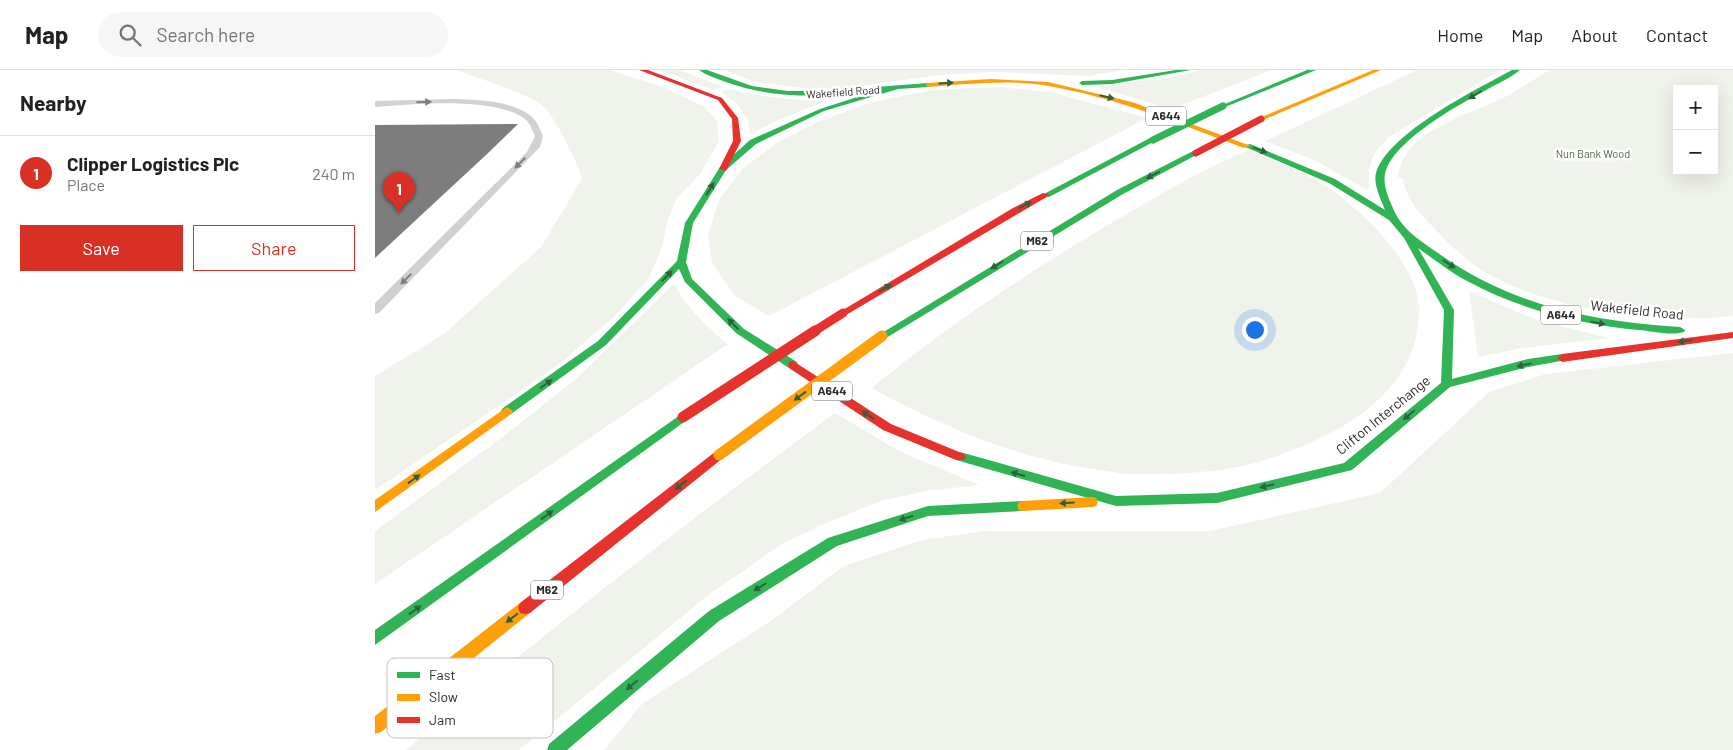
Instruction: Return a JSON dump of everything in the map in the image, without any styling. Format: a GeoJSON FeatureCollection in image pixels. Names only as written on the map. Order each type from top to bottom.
{"type":"FeatureCollection","features":[{"type":"Feature","properties":{"kind":"main road","name":"A644"},"geometry":{"type":"LineString","coordinates":[[642,70],[720,99],[736,119],[737,141],[723,169]]}},
{"type":"Feature","properties":{"kind":"main road","name":"Wakefield Road"},"geometry":{"type":"LineString","coordinates":[[702,70],[758,90],[802,94],[832,95],[897,87]]}},
{"type":"Feature","properties":{"kind":"main road"},"geometry":{"type":"LineString","coordinates":[[1048,84],[1112,82],[1188,70]]}},
{"type":"Feature","properties":{"kind":"main road"},"geometry":{"type":"LineString","coordinates":[[375,638],[683,417],[843,312],[1016,210],[1223,106],[1313,70]]}},
{"type":"Feature","properties":{"kind":"main road","name":"M62"},"geometry":{"type":"LineString","coordinates":[[461,658],[719,455],[882,336],[1120,192],[1261,120],[1378,70]]}},
{"type":"Feature","properties":{"kind":"main road"},"geometry":{"type":"LineString","coordinates":[[1392,218],[1380,176],[1384,161],[1408,137],[1517,70]]}},
{"type":"Feature","properties":{"kind":"main road","name":"Clifton Interchange"},"geometry":{"type":"LineString","coordinates":[[991,81],[1048,84],[1130,103],[1267,153],[1332,182],[1392,218],[1408,237],[1449,310],[1446,384],[1348,467],[1217,498],[1116,501],[969,461],[887,427],[740,331],[688,280],[681,262],[689,223],[723,169],[753,142],[773,132],[822,110],[897,87],[991,81]]}},
{"type":"Feature","properties":{"kind":"main road","name":"Wakefield Road"},"geometry":{"type":"LineString","coordinates":[[1408,237],[1480,284],[1537,309],[1601,324],[1733,334]]}},
{"type":"Feature","properties":{"kind":"main road"},"geometry":{"type":"LineString","coordinates":[[375,508],[602,343],[681,262]]}},
{"type":"Feature","properties":{"kind":"main road","name":"Wakefield Road"},"geometry":{"type":"LineString","coordinates":[[1446,384],[1528,363],[1733,334]]}},
{"type":"Feature","properties":{"kind":"main road"},"geometry":{"type":"LineString","coordinates":[[555,750],[714,616],[833,542],[928,511],[1116,501]]}},
{"type":"Feature","properties":{"kind":"main road","name":"M62"},"geometry":{"type":"LineString","coordinates":[[375,726],[387,717]]}},
{"type":"Feature","properties":{"kind":"lane"},"geometry":{"type":"LineString","coordinates":[[375,104],[453,102],[491,105],[518,111],[526,116],[531,120],[539,136],[530,154],[375,310]]}},
{"type":"Feature","properties":{"kind":"green space"},"geometry":{"type":"Polygon","coordinates":[[[454,70],[609,70],[663,87],[705,107],[717,121],[719,141],[700,174],[676,199],[667,223],[662,247],[649,278],[614,317],[558,365],[375,490],[375,376],[444,334],[541,247],[582,179],[567,142],[545,108],[529,97],[454,70]]]}},
{"type":"Feature","properties":{"kind":"green space"},"geometry":{"type":"Polygon","coordinates":[[[659,70],[680,70],[723,87],[713,90],[659,70]]]}},
{"type":"Feature","properties":{"kind":"green space"},"geometry":{"type":"Polygon","coordinates":[[[725,70],[1124,70],[1089,76],[992,72],[940,75],[847,88],[804,88],[755,82],[725,70]]]}},
{"type":"Feature","properties":{"kind":"green space"},"geometry":{"type":"Polygon","coordinates":[[[1201,70],[1272,70],[1171,109],[1097,87],[1177,76],[1201,70]]]}},
{"type":"Feature","properties":{"kind":"green space"},"geometry":{"type":"Polygon","coordinates":[[[1417,70],[1500,70],[1389,137],[1374,155],[1370,165],[1369,188],[1367,190],[1316,161],[1265,141],[1417,70]]]}},
{"type":"Feature","properties":{"kind":"green space","name":"Nun Bank Wood"},"geometry":{"type":"Polygon","coordinates":[[[1550,70],[1733,70],[1733,316],[1670,318],[1599,310],[1564,303],[1531,293],[1500,280],[1474,265],[1449,243],[1419,212],[1408,194],[1403,179],[1398,177],[1403,161],[1412,147],[1440,126],[1515,92],[1550,70]]]}},
{"type":"Feature","properties":{"kind":"green space"},"geometry":{"type":"Polygon","coordinates":[[[998,87],[1049,92],[1147,118],[769,316],[735,296],[712,263],[708,234],[719,200],[742,169],[777,143],[815,123],[872,102],[933,90],[998,87]]]}},
{"type":"Feature","properties":{"kind":"green space"},"geometry":{"type":"Polygon","coordinates":[[[731,89],[778,98],[826,101],[776,121],[750,134],[748,120],[739,106],[722,92],[731,89]]]}},
{"type":"Feature","properties":{"kind":"green space"},"geometry":{"type":"Polygon","coordinates":[[[1248,150],[1316,180],[1349,203],[1388,242],[1409,273],[1415,289],[1419,307],[1418,321],[1413,349],[1402,372],[1386,392],[1367,410],[1345,425],[1298,448],[1239,467],[1202,472],[1128,474],[1063,464],[1006,448],[951,427],[872,388],[957,323],[1047,263],[1177,185],[1248,150]]]}},
{"type":"Feature","properties":{"kind":"green space"},"geometry":{"type":"Polygon","coordinates":[[[674,284],[698,317],[728,344],[375,584],[375,531],[504,436],[577,378],[674,284]]]}},
{"type":"Feature","properties":{"kind":"green space"},"geometry":{"type":"Polygon","coordinates":[[[1469,291],[1539,321],[1609,338],[1523,348],[1478,357],[1469,291]]]}},
{"type":"Feature","properties":{"kind":"green space"},"geometry":{"type":"Polygon","coordinates":[[[1733,353],[1733,750],[604,750],[642,704],[772,620],[844,566],[922,540],[984,531],[1210,531],[1380,493],[1489,392],[1546,374],[1733,353]]]}},
{"type":"Feature","properties":{"kind":"green space"},"geometry":{"type":"Polygon","coordinates":[[[835,413],[899,451],[979,485],[926,491],[881,501],[833,520],[782,544],[711,593],[553,722],[553,658],[517,658],[725,495],[835,413]]]}},
{"type":"Feature","properties":{"kind":"green space"},"geometry":{"type":"Polygon","coordinates":[[[420,738],[534,738],[519,750],[406,750],[420,738]]]}},
{"type":"Feature","properties":{"kind":"building"},"geometry":{"type":"Polygon","coordinates":[[[518,124],[486,155],[375,258],[375,125],[518,124]]]}},
{"type":"Feature","properties":{"kind":"traffic: fast"},"geometry":{"type":"LineString","coordinates":[[702,70],[746,86],[788,93],[824,94],[897,87]]}},
{"type":"Feature","properties":{"kind":"traffic: fast"},"geometry":{"type":"LineString","coordinates":[[1082,83],[1112,82],[1188,70]]}},
{"type":"Feature","properties":{"kind":"traffic: fast"},"geometry":{"type":"LineString","coordinates":[[1223,106],[1313,70]]}},
{"type":"Feature","properties":{"kind":"traffic: fast"},"geometry":{"type":"LineString","coordinates":[[1392,218],[1381,190],[1379,178],[1387,159],[1419,129],[1462,101],[1517,70]]}},
{"type":"Feature","properties":{"kind":"traffic: fast"},"geometry":{"type":"LineString","coordinates":[[793,365],[740,331],[688,280],[681,262],[689,223],[723,169],[753,142],[822,110],[897,87],[928,85]]}},
{"type":"Feature","properties":{"kind":"traffic: fast"},"geometry":{"type":"LineString","coordinates":[[1153,140],[1223,106]]}},
{"type":"Feature","properties":{"kind":"traffic: fast"},"geometry":{"type":"LineString","coordinates":[[1046,195],[1153,140]]}},
{"type":"Feature","properties":{"kind":"traffic: fast"},"geometry":{"type":"LineString","coordinates":[[1247,146],[1332,181],[1392,218],[1408,237],[1449,310],[1446,384]]}},
{"type":"Feature","properties":{"kind":"traffic: fast"},"geometry":{"type":"LineString","coordinates":[[882,336],[1120,192],[1196,153]]}},
{"type":"Feature","properties":{"kind":"traffic: fast"},"geometry":{"type":"LineString","coordinates":[[1412,239],[1472,280],[1522,302],[1573,317],[1600,322],[1680,330]]}},
{"type":"Feature","properties":{"kind":"traffic: fast"},"geometry":{"type":"LineString","coordinates":[[507,411],[602,343],[681,262]]}},
{"type":"Feature","properties":{"kind":"traffic: fast"},"geometry":{"type":"LineString","coordinates":[[960,457],[1116,501],[1217,498],[1348,467],[1446,384],[1528,363],[1562,358]]}},
{"type":"Feature","properties":{"kind":"traffic: fast"},"geometry":{"type":"LineString","coordinates":[[375,638],[683,417]]}},
{"type":"Feature","properties":{"kind":"traffic: fast"},"geometry":{"type":"LineString","coordinates":[[555,750],[714,616],[833,542],[928,511],[1023,506]]}},
{"type":"Feature","properties":{"kind":"traffic: slow"},"geometry":{"type":"LineString","coordinates":[[1261,119],[1378,70]]}},
{"type":"Feature","properties":{"kind":"traffic: slow"},"geometry":{"type":"LineString","coordinates":[[928,85],[991,81],[1048,84],[1130,103],[1247,146]]}},
{"type":"Feature","properties":{"kind":"traffic: slow"},"geometry":{"type":"LineString","coordinates":[[719,455],[882,336]]}},
{"type":"Feature","properties":{"kind":"traffic: slow"},"geometry":{"type":"LineString","coordinates":[[375,507],[507,411]]}},
{"type":"Feature","properties":{"kind":"traffic: slow"},"geometry":{"type":"LineString","coordinates":[[1023,506],[1092,502]]}},
{"type":"Feature","properties":{"kind":"traffic: slow"},"geometry":{"type":"LineString","coordinates":[[461,658],[525,608]]}},
{"type":"Feature","properties":{"kind":"traffic: slow"},"geometry":{"type":"LineString","coordinates":[[375,726],[387,717]]}},
{"type":"Feature","properties":{"kind":"traffic: jam"},"geometry":{"type":"LineString","coordinates":[[642,70],[720,99],[736,119],[737,141],[723,169]]}},
{"type":"Feature","properties":{"kind":"traffic: jam"},"geometry":{"type":"LineString","coordinates":[[1196,153],[1261,119]]}},
{"type":"Feature","properties":{"kind":"traffic: jam"},"geometry":{"type":"LineString","coordinates":[[843,313],[1016,210],[1046,195]]}},
{"type":"Feature","properties":{"kind":"traffic: jam"},"geometry":{"type":"LineString","coordinates":[[683,417],[843,313]]}},
{"type":"Feature","properties":{"kind":"traffic: jam"},"geometry":{"type":"LineString","coordinates":[[1562,358],[1733,335]]}},
{"type":"Feature","properties":{"kind":"traffic: jam"},"geometry":{"type":"LineString","coordinates":[[793,365],[887,427],[960,457]]}},
{"type":"Feature","properties":{"kind":"traffic: jam"},"geometry":{"type":"LineString","coordinates":[[525,608],[719,455]]}},
{"type":"Feature","properties":{"kind":"place","name":"Clipper Logistics Plc"},"geometry":{"type":"Point","coordinates":[399,213]}}]}
